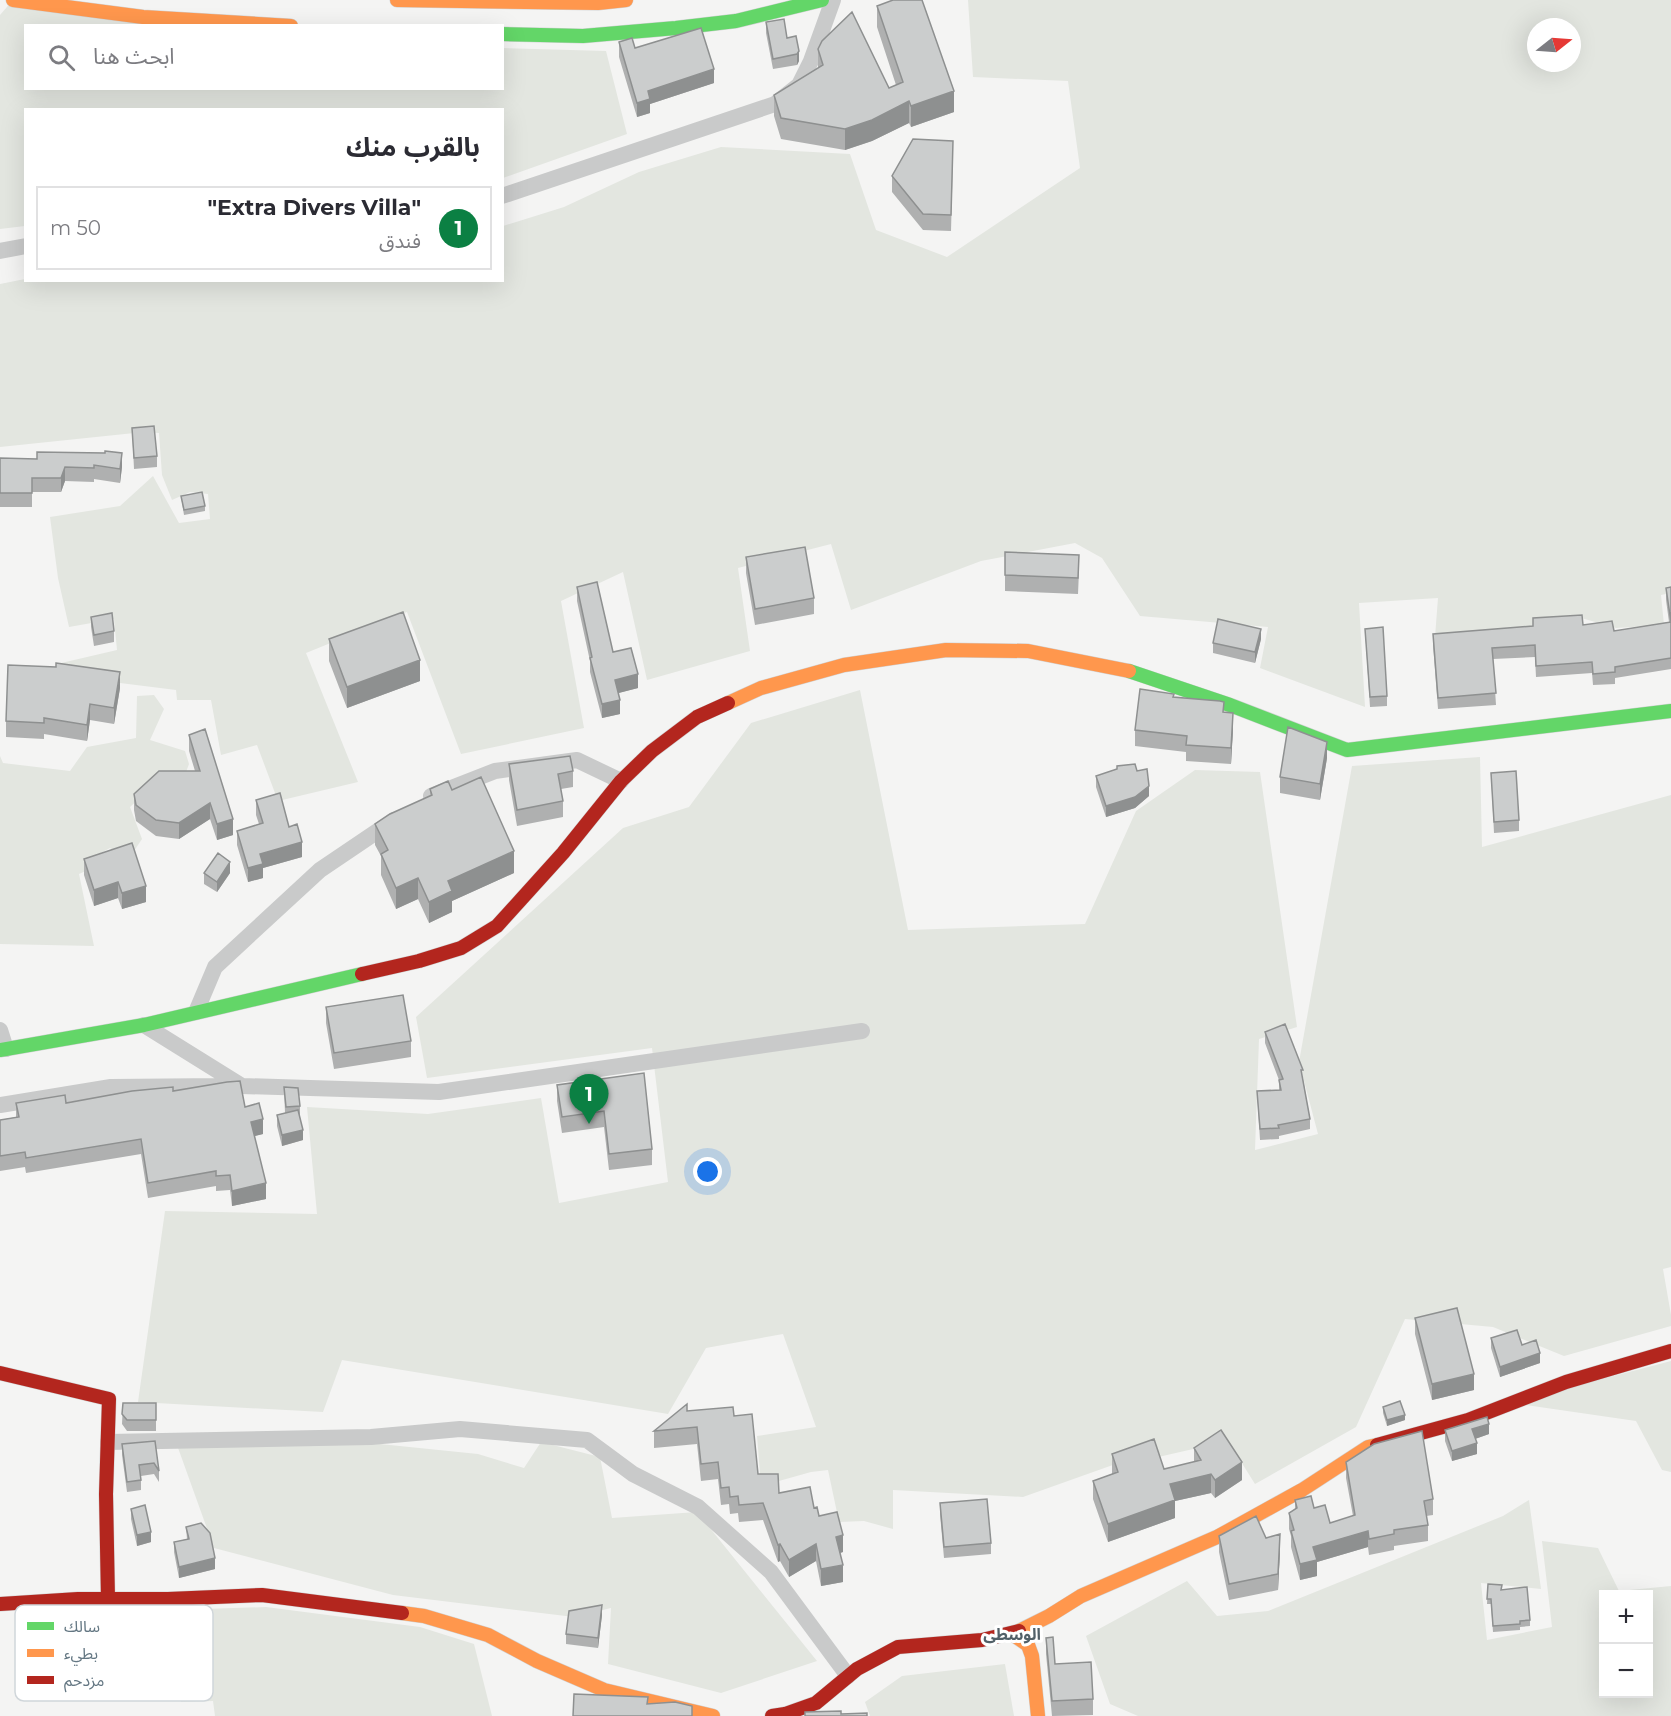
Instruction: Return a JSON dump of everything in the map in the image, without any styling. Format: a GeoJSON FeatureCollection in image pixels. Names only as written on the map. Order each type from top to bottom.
{"type":"FeatureCollection","features":[{"type":"Feature","properties":{"kind":"main road"},"geometry":{"type":"LineString","coordinates":[[13,0],[143,17],[258,24]]}},
{"type":"Feature","properties":{"kind":"main road"},"geometry":{"type":"LineString","coordinates":[[397,0],[598,3],[626,0]]}},
{"type":"Feature","properties":{"kind":"main road"},"geometry":{"type":"LineString","coordinates":[[504,34],[583,36],[696,26],[736,21],[822,0]]}},
{"type":"Feature","properties":{"kind":"main road"},"geometry":{"type":"LineString","coordinates":[[3,1049],[144,1025],[419,962],[461,948],[497,926],[563,853],[621,781],[652,751],[697,717],[761,688],[844,665],[946,650],[1028,651],[1120,668],[1230,705],[1347,750],[1671,711]]}},
{"type":"Feature","properties":{"kind":"main road"},"geometry":{"type":"LineString","coordinates":[[772,1716],[816,1703],[857,1669],[898,1647],[982,1640],[1012,1634],[1049,1616],[1081,1596],[1217,1538],[1302,1490],[1368,1447],[1468,1420],[1566,1382],[1671,1351]]}},
{"type":"Feature","properties":{"kind":"main road"},"geometry":{"type":"LineString","coordinates":[[0,1373],[109,1399],[106,1494],[108,1599]]}},
{"type":"Feature","properties":{"kind":"main road"},"geometry":{"type":"LineString","coordinates":[[0,1604],[78,1599],[168,1599],[262,1595],[424,1616],[488,1635],[537,1661],[604,1690],[711,1716]]}},
{"type":"Feature","properties":{"kind":"main road"},"geometry":{"type":"LineString","coordinates":[[1012,1634],[1028,1645],[1032,1656],[1038,1716]]}},
{"type":"Feature","properties":{"kind":"street"},"geometry":{"type":"LineString","coordinates":[[504,195],[774,104],[799,85],[811,62],[833,0]]}},
{"type":"Feature","properties":{"kind":"street"},"geometry":{"type":"LineString","coordinates":[[0,251],[24,246]]}},
{"type":"Feature","properties":{"kind":"street"},"geometry":{"type":"LineString","coordinates":[[196,1012],[215,967],[320,870],[425,799],[495,771],[577,760],[621,781]]}},
{"type":"Feature","properties":{"kind":"street"},"geometry":{"type":"LineString","coordinates":[[144,1025],[242,1086]]}},
{"type":"Feature","properties":{"kind":"street"},"geometry":{"type":"LineString","coordinates":[[0,1030],[3,1049]]}},
{"type":"Feature","properties":{"kind":"street"},"geometry":{"type":"LineString","coordinates":[[0,1105],[111,1087],[242,1086],[439,1092],[862,1031]]}},
{"type":"Feature","properties":{"kind":"street"},"geometry":{"type":"LineString","coordinates":[[108,1442],[371,1437],[460,1429],[587,1440],[633,1474],[698,1507],[771,1572],[848,1676]]}},
{"type":"Feature","properties":{"kind":"shaded area"},"geometry":{"type":"Polygon","coordinates":[[[13,0],[187,24],[24,24],[24,90],[504,90],[504,48],[606,51],[627,134],[504,178],[504,108],[24,108],[24,226],[0,229],[0,15],[13,0]]]}},
{"type":"Feature","properties":{"kind":"shaded area"},"geometry":{"type":"Polygon","coordinates":[[[968,0],[1671,0],[1671,593],[1661,595],[1664,625],[1616,628],[1571,615],[1526,629],[1435,637],[1438,598],[1359,603],[1365,707],[1260,668],[1268,627],[1140,616],[1102,558],[1075,543],[981,561],[851,610],[831,544],[738,568],[750,651],[647,680],[623,572],[561,601],[584,728],[461,754],[407,612],[306,653],[358,782],[278,801],[257,745],[221,755],[211,700],[177,700],[176,690],[56,675],[57,664],[117,650],[114,619],[69,627],[58,578],[50,517],[120,506],[153,476],[179,523],[210,519],[208,494],[190,492],[172,500],[162,475],[159,433],[144,432],[0,447],[0,284],[24,279],[24,282],[504,282],[504,226],[564,207],[639,172],[721,147],[850,154],[876,230],[947,257],[1080,168],[1068,81],[973,77],[968,0]]]}},
{"type":"Feature","properties":{"kind":"shaded area"},"geometry":{"type":"Polygon","coordinates":[[[860,690],[908,930],[1085,924],[1136,811],[1195,770],[1260,772],[1297,1027],[1259,1039],[1255,1150],[1318,1134],[1299,1062],[1352,766],[1480,757],[1482,847],[1671,795],[1671,1267],[1663,1269],[1671,1326],[1564,1356],[1493,1327],[1405,1319],[1356,1427],[1255,1484],[1228,1441],[1154,1458],[1124,1461],[1023,1497],[893,1490],[893,1529],[864,1521],[839,1522],[828,1470],[811,1472],[761,1486],[757,1436],[816,1427],[783,1334],[706,1348],[668,1414],[342,1360],[323,1412],[138,1402],[165,1211],[317,1214],[307,1107],[428,1114],[541,1098],[559,1203],[668,1182],[652,1048],[427,1078],[416,1017],[623,828],[689,807],[751,723],[860,690]]]}},
{"type":"Feature","properties":{"kind":"shaded area"},"geometry":{"type":"Polygon","coordinates":[[[154,695],[164,709],[150,740],[185,751],[189,764],[182,783],[156,783],[130,807],[142,839],[132,854],[119,855],[110,848],[99,854],[99,865],[79,874],[94,946],[0,944],[0,756],[3,763],[70,771],[87,747],[136,738],[137,696],[154,695]]]}},
{"type":"Feature","properties":{"kind":"shaded area"},"geometry":{"type":"Polygon","coordinates":[[[1671,1361],[1671,1472],[1662,1470],[1636,1421],[1511,1403],[1671,1361]]]}},
{"type":"Feature","properties":{"kind":"shaded area"},"geometry":{"type":"Polygon","coordinates":[[[331,1439],[478,1454],[524,1468],[541,1442],[600,1457],[612,1518],[697,1512],[817,1661],[721,1693],[608,1664],[611,1608],[574,1617],[393,1595],[214,1548],[177,1445],[331,1439]]]}},
{"type":"Feature","properties":{"kind":"shaded area"},"geometry":{"type":"Polygon","coordinates":[[[1529,1500],[1541,1589],[1481,1583],[1487,1640],[1552,1627],[1542,1541],[1598,1548],[1619,1590],[1599,1590],[1599,1698],[1653,1698],[1653,1590],[1629,1590],[1671,1586],[1671,1716],[1138,1716],[1110,1704],[1086,1636],[1187,1581],[1217,1616],[1268,1611],[1503,1516],[1529,1500]]]}},
{"type":"Feature","properties":{"kind":"shaded area"},"geometry":{"type":"Polygon","coordinates":[[[266,1607],[420,1627],[474,1644],[492,1716],[215,1716],[213,1609],[266,1607]]]}},
{"type":"Feature","properties":{"kind":"shaded area"},"geometry":{"type":"Polygon","coordinates":[[[1005,1664],[1014,1716],[870,1716],[865,1702],[902,1676],[1005,1664]]]}},
{"type":"Feature","properties":{"kind":"building"},"geometry":{"type":"Polygon","coordinates":[[[893,0],[922,0],[954,91],[911,106],[909,101],[872,120],[845,129],[781,118],[774,95],[823,65],[818,49],[822,41],[852,12],[889,88],[903,82],[877,6],[893,0]]]}},
{"type":"Feature","properties":{"kind":"building"},"geometry":{"type":"Polygon","coordinates":[[[784,19],[787,38],[796,36],[799,51],[797,54],[773,59],[766,22],[784,19]]]}},
{"type":"Feature","properties":{"kind":"building"},"geometry":{"type":"Polygon","coordinates":[[[701,28],[714,69],[648,91],[650,99],[637,103],[619,42],[632,38],[635,48],[701,28]]]}},
{"type":"Feature","properties":{"kind":"building"},"geometry":{"type":"Polygon","coordinates":[[[913,139],[953,141],[951,215],[923,214],[892,176],[913,139]]]}},
{"type":"Feature","properties":{"kind":"building"},"geometry":{"type":"Polygon","coordinates":[[[154,426],[157,456],[134,458],[132,428],[154,426]]]}},
{"type":"Feature","properties":{"kind":"building"},"geometry":{"type":"Polygon","coordinates":[[[105,451],[122,453],[120,469],[94,465],[94,468],[65,467],[61,478],[32,478],[32,493],[0,493],[0,458],[37,459],[37,452],[105,453],[105,451]]]}},
{"type":"Feature","properties":{"kind":"building"},"geometry":{"type":"Polygon","coordinates":[[[202,492],[205,506],[184,510],[181,496],[202,492]]]}},
{"type":"Feature","properties":{"kind":"building"},"geometry":{"type":"Polygon","coordinates":[[[805,547],[814,598],[755,609],[746,557],[805,547]]]}},
{"type":"Feature","properties":{"kind":"building"},"geometry":{"type":"Polygon","coordinates":[[[1005,552],[1079,555],[1078,578],[1005,575],[1005,552]]]}},
{"type":"Feature","properties":{"kind":"building"},"geometry":{"type":"Polygon","coordinates":[[[597,582],[613,652],[631,648],[638,674],[615,680],[620,700],[602,704],[590,658],[592,657],[577,587],[597,582]]]}},
{"type":"Feature","properties":{"kind":"building"},"geometry":{"type":"Polygon","coordinates":[[[1671,587],[1671,622],[1666,588],[1671,587]]]}},
{"type":"Feature","properties":{"kind":"building"},"geometry":{"type":"Polygon","coordinates":[[[403,612],[420,660],[347,687],[329,639],[403,612]]]}},
{"type":"Feature","properties":{"kind":"building"},"geometry":{"type":"Polygon","coordinates":[[[112,613],[114,631],[94,635],[91,617],[112,613]]]}},
{"type":"Feature","properties":{"kind":"building"},"geometry":{"type":"Polygon","coordinates":[[[1582,615],[1583,625],[1612,621],[1614,631],[1671,622],[1671,658],[1615,667],[1615,672],[1593,674],[1592,662],[1536,666],[1535,645],[1492,648],[1496,693],[1438,698],[1433,634],[1533,626],[1533,618],[1582,615]]]}},
{"type":"Feature","properties":{"kind":"building"},"geometry":{"type":"Polygon","coordinates":[[[1218,619],[1261,629],[1255,652],[1213,643],[1218,619]]]}},
{"type":"Feature","properties":{"kind":"building"},"geometry":{"type":"Polygon","coordinates":[[[1383,627],[1387,696],[1370,697],[1365,629],[1383,627]]]}},
{"type":"Feature","properties":{"kind":"building"},"geometry":{"type":"Polygon","coordinates":[[[56,663],[120,672],[114,708],[90,704],[87,725],[44,718],[44,723],[6,721],[8,665],[56,667],[56,663]]]}},
{"type":"Feature","properties":{"kind":"building"},"geometry":{"type":"Polygon","coordinates":[[[1140,689],[1174,694],[1173,697],[1224,702],[1223,712],[1233,713],[1231,748],[1186,745],[1187,736],[1135,730],[1140,689]]]}},
{"type":"Feature","properties":{"kind":"building"},"geometry":{"type":"Polygon","coordinates":[[[1288,727],[1327,742],[1320,784],[1280,777],[1288,727]]]}},
{"type":"Feature","properties":{"kind":"building"},"geometry":{"type":"Polygon","coordinates":[[[205,729],[233,819],[217,824],[210,803],[179,823],[156,820],[136,805],[134,794],[159,771],[200,771],[189,735],[205,729]]]}},
{"type":"Feature","properties":{"kind":"building"},"geometry":{"type":"Polygon","coordinates":[[[570,756],[573,771],[558,774],[563,801],[517,810],[509,764],[570,756]]]}},
{"type":"Feature","properties":{"kind":"building"},"geometry":{"type":"Polygon","coordinates":[[[1135,764],[1137,771],[1147,769],[1149,786],[1135,797],[1106,806],[1096,776],[1117,769],[1117,766],[1135,764]]]}},
{"type":"Feature","properties":{"kind":"building"},"geometry":{"type":"Polygon","coordinates":[[[1516,771],[1519,820],[1494,822],[1491,773],[1516,771]]]}},
{"type":"Feature","properties":{"kind":"building"},"geometry":{"type":"Polygon","coordinates":[[[481,777],[514,851],[448,881],[452,891],[429,902],[418,878],[396,888],[381,854],[388,850],[375,824],[390,814],[432,795],[430,789],[448,781],[452,790],[481,777]]]}},
{"type":"Feature","properties":{"kind":"building"},"geometry":{"type":"Polygon","coordinates":[[[280,793],[289,827],[297,824],[302,842],[260,854],[263,864],[248,868],[237,831],[263,823],[256,800],[280,793]]]}},
{"type":"Feature","properties":{"kind":"building"},"geometry":{"type":"Polygon","coordinates":[[[132,843],[146,886],[122,893],[118,882],[94,890],[84,859],[132,843]]]}},
{"type":"Feature","properties":{"kind":"building"},"geometry":{"type":"Polygon","coordinates":[[[218,853],[230,862],[217,882],[204,873],[218,853]]]}},
{"type":"Feature","properties":{"kind":"building"},"geometry":{"type":"Polygon","coordinates":[[[403,995],[411,1041],[334,1053],[326,1007],[403,995]]]}},
{"type":"Feature","properties":{"kind":"building"},"geometry":{"type":"Polygon","coordinates":[[[1285,1024],[1303,1070],[1301,1070],[1310,1119],[1278,1125],[1279,1128],[1260,1129],[1257,1091],[1281,1090],[1279,1080],[1283,1079],[1265,1032],[1285,1024]]]}},
{"type":"Feature","properties":{"kind":"building"},"geometry":{"type":"Polygon","coordinates":[[[644,1073],[652,1149],[609,1154],[604,1111],[562,1117],[557,1085],[644,1073]]]}},
{"type":"Feature","properties":{"kind":"building"},"geometry":{"type":"Polygon","coordinates":[[[240,1081],[245,1107],[259,1103],[263,1119],[251,1122],[266,1183],[232,1191],[230,1175],[216,1176],[216,1171],[148,1183],[141,1139],[26,1158],[25,1152],[0,1156],[0,1120],[19,1117],[16,1103],[65,1095],[66,1103],[132,1091],[173,1087],[173,1091],[240,1081]]]}},
{"type":"Feature","properties":{"kind":"building"},"geometry":{"type":"Polygon","coordinates":[[[284,1087],[298,1088],[300,1106],[286,1107],[284,1087]]]}},
{"type":"Feature","properties":{"kind":"building"},"geometry":{"type":"Polygon","coordinates":[[[298,1110],[303,1130],[282,1135],[277,1115],[298,1110]]]}},
{"type":"Feature","properties":{"kind":"building"},"geometry":{"type":"Polygon","coordinates":[[[1457,1308],[1474,1374],[1432,1384],[1415,1318],[1457,1308]]]}},
{"type":"Feature","properties":{"kind":"building"},"geometry":{"type":"Polygon","coordinates":[[[1517,1330],[1522,1345],[1536,1340],[1540,1353],[1500,1367],[1491,1338],[1517,1330]]]}},
{"type":"Feature","properties":{"kind":"building"},"geometry":{"type":"Polygon","coordinates":[[[1400,1401],[1405,1415],[1387,1420],[1383,1407],[1400,1401]]]}},
{"type":"Feature","properties":{"kind":"building"},"geometry":{"type":"Polygon","coordinates":[[[123,1403],[156,1403],[156,1420],[127,1420],[122,1414],[123,1403]]]}},
{"type":"Feature","properties":{"kind":"building"},"geometry":{"type":"Polygon","coordinates":[[[687,1404],[687,1411],[733,1407],[734,1416],[752,1414],[758,1474],[778,1474],[779,1493],[810,1487],[814,1508],[817,1507],[819,1516],[837,1512],[843,1535],[836,1537],[843,1565],[821,1569],[816,1544],[789,1560],[780,1544],[778,1545],[763,1503],[739,1505],[738,1496],[730,1497],[729,1487],[721,1488],[718,1462],[701,1464],[697,1427],[654,1431],[687,1404]]]}},
{"type":"Feature","properties":{"kind":"building"},"geometry":{"type":"Polygon","coordinates":[[[1487,1417],[1489,1424],[1472,1429],[1477,1443],[1452,1451],[1445,1430],[1487,1417]]]}},
{"type":"Feature","properties":{"kind":"building"},"geometry":{"type":"Polygon","coordinates":[[[1221,1430],[1242,1462],[1215,1480],[1211,1474],[1170,1484],[1175,1500],[1108,1524],[1093,1481],[1118,1472],[1112,1454],[1154,1439],[1164,1469],[1201,1460],[1194,1448],[1221,1430]]]}},
{"type":"Feature","properties":{"kind":"building"},"geometry":{"type":"Polygon","coordinates":[[[1422,1431],[1433,1499],[1424,1501],[1428,1525],[1394,1530],[1394,1534],[1369,1539],[1368,1531],[1313,1547],[1317,1560],[1300,1564],[1291,1531],[1294,1530],[1289,1513],[1297,1508],[1295,1500],[1311,1496],[1314,1508],[1325,1505],[1330,1523],[1355,1515],[1346,1462],[1374,1444],[1422,1431]]]}},
{"type":"Feature","properties":{"kind":"building"},"geometry":{"type":"Polygon","coordinates":[[[155,1441],[159,1471],[154,1463],[139,1465],[141,1480],[127,1482],[122,1444],[155,1441]]]}},
{"type":"Feature","properties":{"kind":"building"},"geometry":{"type":"Polygon","coordinates":[[[987,1499],[991,1543],[944,1547],[940,1503],[987,1499]]]}},
{"type":"Feature","properties":{"kind":"building"},"geometry":{"type":"Polygon","coordinates":[[[145,1505],[151,1532],[137,1535],[131,1509],[145,1505]]]}},
{"type":"Feature","properties":{"kind":"building"},"geometry":{"type":"Polygon","coordinates":[[[1256,1516],[1266,1538],[1280,1534],[1278,1574],[1229,1584],[1219,1536],[1256,1516]]]}},
{"type":"Feature","properties":{"kind":"building"},"geometry":{"type":"Polygon","coordinates":[[[201,1523],[210,1533],[215,1558],[179,1567],[174,1542],[189,1539],[186,1527],[201,1523]]]}},
{"type":"Feature","properties":{"kind":"building"},"geometry":{"type":"Polygon","coordinates":[[[1488,1584],[1502,1585],[1501,1590],[1527,1587],[1530,1620],[1520,1621],[1520,1624],[1493,1626],[1491,1599],[1487,1599],[1488,1584]]]}},
{"type":"Feature","properties":{"kind":"building"},"geometry":{"type":"Polygon","coordinates":[[[602,1605],[598,1638],[566,1634],[569,1611],[602,1605]]]}},
{"type":"Feature","properties":{"kind":"building"},"geometry":{"type":"Polygon","coordinates":[[[1053,1637],[1055,1664],[1091,1662],[1093,1699],[1052,1701],[1046,1638],[1053,1637]]]}},
{"type":"Feature","properties":{"kind":"building"},"geometry":{"type":"Polygon","coordinates":[[[574,1694],[648,1697],[647,1704],[675,1702],[692,1706],[692,1716],[573,1716],[574,1694]]]}},
{"type":"Feature","properties":{"kind":"building"},"geometry":{"type":"Polygon","coordinates":[[[841,1711],[841,1714],[867,1713],[867,1716],[805,1716],[805,1712],[841,1711]]]}},
{"type":"Feature","properties":{"kind":"traffic: fast"},"geometry":{"type":"LineString","coordinates":[[504,34],[583,36],[676,28],[736,21],[822,0]]}},
{"type":"Feature","properties":{"kind":"traffic: fast"},"geometry":{"type":"LineString","coordinates":[[1129,671],[1230,705],[1347,750],[1671,711]]}},
{"type":"Feature","properties":{"kind":"traffic: fast"},"geometry":{"type":"LineString","coordinates":[[0,1050],[144,1025],[362,974]]}},
{"type":"Feature","properties":{"kind":"traffic: slow"},"geometry":{"type":"LineString","coordinates":[[13,0],[143,17],[258,24]]}},
{"type":"Feature","properties":{"kind":"traffic: slow"},"geometry":{"type":"LineString","coordinates":[[397,0],[598,3],[626,0]]}},
{"type":"Feature","properties":{"kind":"traffic: slow"},"geometry":{"type":"LineString","coordinates":[[728,703],[761,688],[844,665],[946,650],[1028,651],[1129,671]]}},
{"type":"Feature","properties":{"kind":"traffic: slow"},"geometry":{"type":"LineString","coordinates":[[1019,1631],[1081,1596],[1217,1537],[1302,1490],[1368,1447],[1377,1445]]}},
{"type":"Feature","properties":{"kind":"traffic: slow"},"geometry":{"type":"LineString","coordinates":[[402,1613],[424,1616],[488,1635],[537,1661],[604,1690],[713,1716]]}},
{"type":"Feature","properties":{"kind":"traffic: slow"},"geometry":{"type":"LineString","coordinates":[[1012,1634],[1028,1645],[1032,1656],[1038,1716]]}},
{"type":"Feature","properties":{"kind":"traffic: jam"},"geometry":{"type":"LineString","coordinates":[[362,974],[419,961],[461,948],[497,926],[563,853],[621,781],[652,751],[697,717],[728,703]]}},
{"type":"Feature","properties":{"kind":"traffic: jam"},"geometry":{"type":"LineString","coordinates":[[1377,1445],[1468,1420],[1566,1382],[1671,1351]]}},
{"type":"Feature","properties":{"kind":"traffic: jam"},"geometry":{"type":"LineString","coordinates":[[0,1373],[109,1399],[106,1494],[108,1599]]}},
{"type":"Feature","properties":{"kind":"traffic: jam"},"geometry":{"type":"LineString","coordinates":[[0,1604],[78,1599],[168,1599],[262,1595],[402,1613]]}},
{"type":"Feature","properties":{"kind":"traffic: jam"},"geometry":{"type":"LineString","coordinates":[[772,1716],[816,1703],[857,1669],[898,1647],[982,1640],[1019,1631]]}},
{"type":"Feature","properties":{"kind":"place","name":"\"Extra Divers Villa\""},"geometry":{"type":"Point","coordinates":[589,1124]}},
{"type":"Feature","properties":{"kind":"district","name":"الوسطى"},"geometry":{"type":"Point","coordinates":[1012,1634]}}]}
